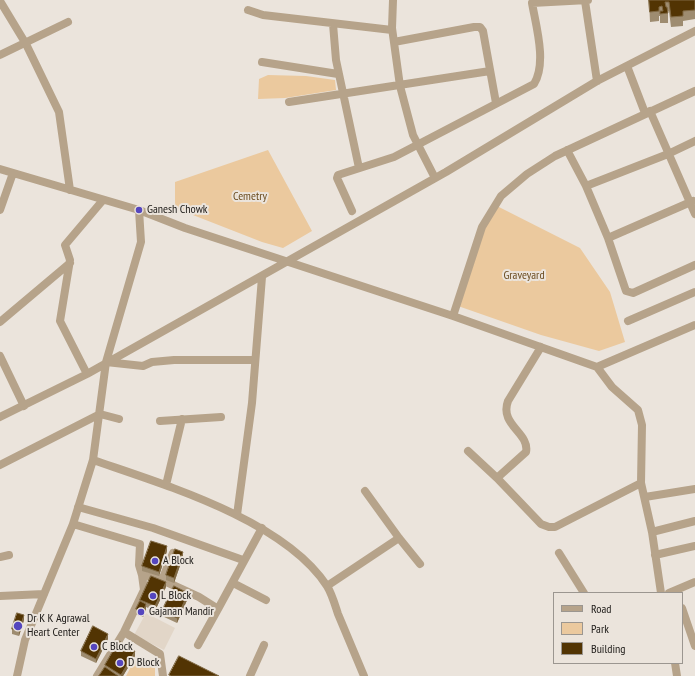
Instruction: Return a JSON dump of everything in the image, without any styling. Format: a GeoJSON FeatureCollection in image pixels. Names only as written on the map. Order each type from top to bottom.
{"type":"FeatureCollection","features":[{"type":"Feature","properties":{"kind":"street"},"geometry":{"type":"LineString","coordinates":[[393,0],[392,30],[400,86],[417,145],[435,178]]}},
{"type":"Feature","properties":{"kind":"street"},"geometry":{"type":"LineString","coordinates":[[352,211],[337,177],[339,174],[394,157],[534,84],[539,76],[540,53],[532,3],[587,0],[597,81]]}},
{"type":"Feature","properties":{"kind":"street"},"geometry":{"type":"LineString","coordinates":[[0,1],[26,44],[45,80],[61,118],[70,190]]}},
{"type":"Feature","properties":{"kind":"street"},"geometry":{"type":"LineString","coordinates":[[248,10],[263,14],[333,24],[392,30]]}},
{"type":"Feature","properties":{"kind":"street"},"geometry":{"type":"LineString","coordinates":[[0,55],[26,44],[68,22]]}},
{"type":"Feature","properties":{"kind":"street"},"geometry":{"type":"LineString","coordinates":[[333,24],[338,74],[359,168]]}},
{"type":"Feature","properties":{"kind":"street"},"geometry":{"type":"LineString","coordinates":[[394,42],[480,27],[483,31],[496,103]]}},
{"type":"Feature","properties":{"kind":"street"},"geometry":{"type":"LineString","coordinates":[[0,417],[87,374],[106,362],[262,277],[435,178],[597,81],[695,31]]}},
{"type":"Feature","properties":{"kind":"street"},"geometry":{"type":"LineString","coordinates":[[262,62],[338,74]]}},
{"type":"Feature","properties":{"kind":"street"},"geometry":{"type":"LineString","coordinates":[[627,66],[692,202],[695,214]]}},
{"type":"Feature","properties":{"kind":"street"},"geometry":{"type":"LineString","coordinates":[[290,102],[490,71]]}},
{"type":"Feature","properties":{"kind":"street"},"geometry":{"type":"LineString","coordinates":[[453,316],[482,227],[495,203],[527,174],[568,150],[695,91]]}},
{"type":"Feature","properties":{"kind":"street"},"geometry":{"type":"LineString","coordinates":[[586,186],[668,154],[695,141]]}},
{"type":"Feature","properties":{"kind":"street"},"geometry":{"type":"LineString","coordinates":[[568,150],[586,186],[608,238],[625,289],[628,293],[633,293],[695,265]]}},
{"type":"Feature","properties":{"kind":"street"},"geometry":{"type":"LineString","coordinates":[[0,169],[139,210],[184,228],[453,316],[597,367],[612,387],[640,412],[642,425],[641,483],[652,532],[661,592]]}},
{"type":"Feature","properties":{"kind":"street"},"geometry":{"type":"LineString","coordinates":[[0,210],[13,173]]}},
{"type":"Feature","properties":{"kind":"street"},"geometry":{"type":"LineString","coordinates":[[87,374],[60,321],[70,263],[70,256],[65,244],[103,200]]}},
{"type":"Feature","properties":{"kind":"street"},"geometry":{"type":"LineString","coordinates":[[608,238],[692,202]]}},
{"type":"Feature","properties":{"kind":"street"},"geometry":{"type":"LineString","coordinates":[[17,676],[25,640],[73,524],[93,460],[106,362],[141,242],[139,210]]}},
{"type":"Feature","properties":{"kind":"street"},"geometry":{"type":"LineString","coordinates":[[0,322],[70,263]]}},
{"type":"Feature","properties":{"kind":"street"},"geometry":{"type":"LineString","coordinates":[[237,515],[252,403],[262,277]]}},
{"type":"Feature","properties":{"kind":"street"},"geometry":{"type":"LineString","coordinates":[[628,321],[695,292]]}},
{"type":"Feature","properties":{"kind":"street"},"geometry":{"type":"LineString","coordinates":[[597,367],[695,325]]}},
{"type":"Feature","properties":{"kind":"street"},"geometry":{"type":"LineString","coordinates":[[497,478],[526,452],[526,444],[512,424],[506,410],[508,401],[541,347]]}},
{"type":"Feature","properties":{"kind":"street"},"geometry":{"type":"LineString","coordinates":[[0,356],[24,406]]}},
{"type":"Feature","properties":{"kind":"street"},"geometry":{"type":"LineString","coordinates":[[106,362],[143,366],[152,362],[174,360],[255,360]]}},
{"type":"Feature","properties":{"kind":"street"},"geometry":{"type":"LineString","coordinates":[[0,464],[100,414],[119,419]]}},
{"type":"Feature","properties":{"kind":"street"},"geometry":{"type":"LineString","coordinates":[[160,421],[221,417]]}},
{"type":"Feature","properties":{"kind":"street"},"geometry":{"type":"LineString","coordinates":[[166,485],[182,420]]}},
{"type":"Feature","properties":{"kind":"street"},"geometry":{"type":"LineString","coordinates":[[468,451],[497,478],[541,524],[552,528],[641,483]]}},
{"type":"Feature","properties":{"kind":"street"},"geometry":{"type":"LineString","coordinates":[[93,460],[166,485],[237,515],[272,534],[305,560],[327,586],[364,676]]}},
{"type":"Feature","properties":{"kind":"street"},"geometry":{"type":"LineString","coordinates":[[645,497],[695,489]]}},
{"type":"Feature","properties":{"kind":"street"},"geometry":{"type":"LineString","coordinates":[[365,491],[420,564]]}},
{"type":"Feature","properties":{"kind":"street"},"geometry":{"type":"LineString","coordinates":[[78,507],[153,528],[243,560]]}},
{"type":"Feature","properties":{"kind":"street"},"geometry":{"type":"LineString","coordinates":[[652,532],[695,521]]}},
{"type":"Feature","properties":{"kind":"street"},"geometry":{"type":"LineString","coordinates":[[73,524],[140,544],[139,565],[144,590],[124,632],[97,676]]}},
{"type":"Feature","properties":{"kind":"street"},"geometry":{"type":"LineString","coordinates":[[198,645],[233,583],[243,560],[262,528]]}},
{"type":"Feature","properties":{"kind":"street"},"geometry":{"type":"LineString","coordinates":[[327,586],[399,538]]}},
{"type":"Feature","properties":{"kind":"street"},"geometry":{"type":"LineString","coordinates":[[655,555],[695,546]]}},
{"type":"Feature","properties":{"kind":"street"},"geometry":{"type":"LineString","coordinates":[[162,580],[173,552]]}},
{"type":"Feature","properties":{"kind":"street"},"geometry":{"type":"LineString","coordinates":[[559,553],[583,592]]}},
{"type":"Feature","properties":{"kind":"street"},"geometry":{"type":"LineString","coordinates":[[0,557],[9,555]]}},
{"type":"Feature","properties":{"kind":"street"},"geometry":{"type":"LineString","coordinates":[[142,575],[162,580],[199,597],[218,609]]}},
{"type":"Feature","properties":{"kind":"street"},"geometry":{"type":"LineString","coordinates":[[673,592],[695,582]]}},
{"type":"Feature","properties":{"kind":"street"},"geometry":{"type":"LineString","coordinates":[[233,583],[266,600]]}},
{"type":"Feature","properties":{"kind":"street"},"geometry":{"type":"LineString","coordinates":[[0,596],[44,594]]}},
{"type":"Feature","properties":{"kind":"street"},"geometry":{"type":"LineString","coordinates":[[683,611],[695,646]]}},
{"type":"Feature","properties":{"kind":"street"},"geometry":{"type":"LineString","coordinates":[[124,632],[160,654],[163,676]]}},
{"type":"Feature","properties":{"kind":"street"},"geometry":{"type":"LineString","coordinates":[[250,676],[264,644]]}},
{"type":"Feature","properties":{"kind":"street"},"geometry":{"type":"LineString","coordinates":[[675,664],[677,676]]}},
{"type":"Feature","properties":{"kind":"shaded area"},"geometry":{"type":"Polygon","coordinates":[[[146,613],[175,628],[164,650],[134,635],[146,613]]]}},
{"type":"Feature","properties":{"kind":"green space"},"geometry":{"type":"Polygon","coordinates":[[[268,75],[306,76],[335,80],[336,90],[285,98],[258,99],[259,79],[268,75]]]}},
{"type":"Feature","properties":{"kind":"green space","name":"Cemetry"},"geometry":{"type":"Polygon","coordinates":[[[268,150],[312,231],[283,248],[262,242],[175,208],[175,182],[268,150]]]}},
{"type":"Feature","properties":{"kind":"green space","name":"Graveyard"},"geometry":{"type":"Polygon","coordinates":[[[493,204],[580,248],[610,292],[625,342],[599,351],[541,335],[458,306],[493,204]]]}},
{"type":"Feature","properties":{"kind":"green space"},"geometry":{"type":"Polygon","coordinates":[[[134,661],[155,662],[155,676],[126,676],[134,661]]]}},
{"type":"Feature","properties":{"kind":"building"},"geometry":{"type":"Polygon","coordinates":[[[649,0],[695,0],[695,10],[683,11],[683,16],[671,17],[669,2],[665,2],[668,13],[660,14],[660,11],[663,11],[662,6],[659,7],[659,11],[650,12],[649,0]]]}},
{"type":"Feature","properties":{"kind":"building","name":"A Block"},"geometry":{"type":"Polygon","coordinates":[[[151,541],[167,546],[159,572],[142,566],[151,541]]]}},
{"type":"Feature","properties":{"kind":"building"},"geometry":{"type":"Polygon","coordinates":[[[175,549],[183,552],[174,578],[166,575],[175,549]]]}},
{"type":"Feature","properties":{"kind":"building","name":"L Block"},"geometry":{"type":"Polygon","coordinates":[[[151,576],[166,582],[155,606],[140,600],[151,576]]]}},
{"type":"Feature","properties":{"kind":"building"},"geometry":{"type":"Polygon","coordinates":[[[174,586],[188,593],[177,618],[162,611],[174,586]]]}},
{"type":"Feature","properties":{"kind":"building"},"geometry":{"type":"Polygon","coordinates":[[[140,601],[146,604],[143,612],[136,609],[140,601]]]}},
{"type":"Feature","properties":{"kind":"building"},"geometry":{"type":"Polygon","coordinates":[[[17,613],[24,615],[19,631],[12,629],[17,613]]]}},
{"type":"Feature","properties":{"kind":"building","name":"C Block"},"geometry":{"type":"Polygon","coordinates":[[[93,626],[108,634],[96,659],[81,651],[93,626]]]}},
{"type":"Feature","properties":{"kind":"building","name":"D Block"},"geometry":{"type":"Polygon","coordinates":[[[119,641],[135,651],[121,675],[105,665],[119,641]]]}},
{"type":"Feature","properties":{"kind":"building"},"geometry":{"type":"Polygon","coordinates":[[[179,656],[219,676],[169,675],[179,656]]]}},
{"type":"Feature","properties":{"kind":"building"},"geometry":{"type":"Polygon","coordinates":[[[105,667],[118,676],[99,676],[105,667]]]}},
{"type":"Feature","properties":{"kind":"place","name":"Ganesh Chowk"},"geometry":{"type":"Point","coordinates":[139,210]}},
{"type":"Feature","properties":{"kind":"place","name":"A Block"},"geometry":{"type":"Point","coordinates":[155,561]}},
{"type":"Feature","properties":{"kind":"place","name":"L Block"},"geometry":{"type":"Point","coordinates":[153,596]}},
{"type":"Feature","properties":{"kind":"place","name":"Gajanan Mandir"},"geometry":{"type":"Point","coordinates":[141,612]}},
{"type":"Feature","properties":{"kind":"place","name":"Dr K K Agrawal Heart Center"},"geometry":{"type":"Point","coordinates":[18,626]}},
{"type":"Feature","properties":{"kind":"place","name":"C Block"},"geometry":{"type":"Point","coordinates":[94,647]}},
{"type":"Feature","properties":{"kind":"place","name":"D Block"},"geometry":{"type":"Point","coordinates":[120,663]}}]}
